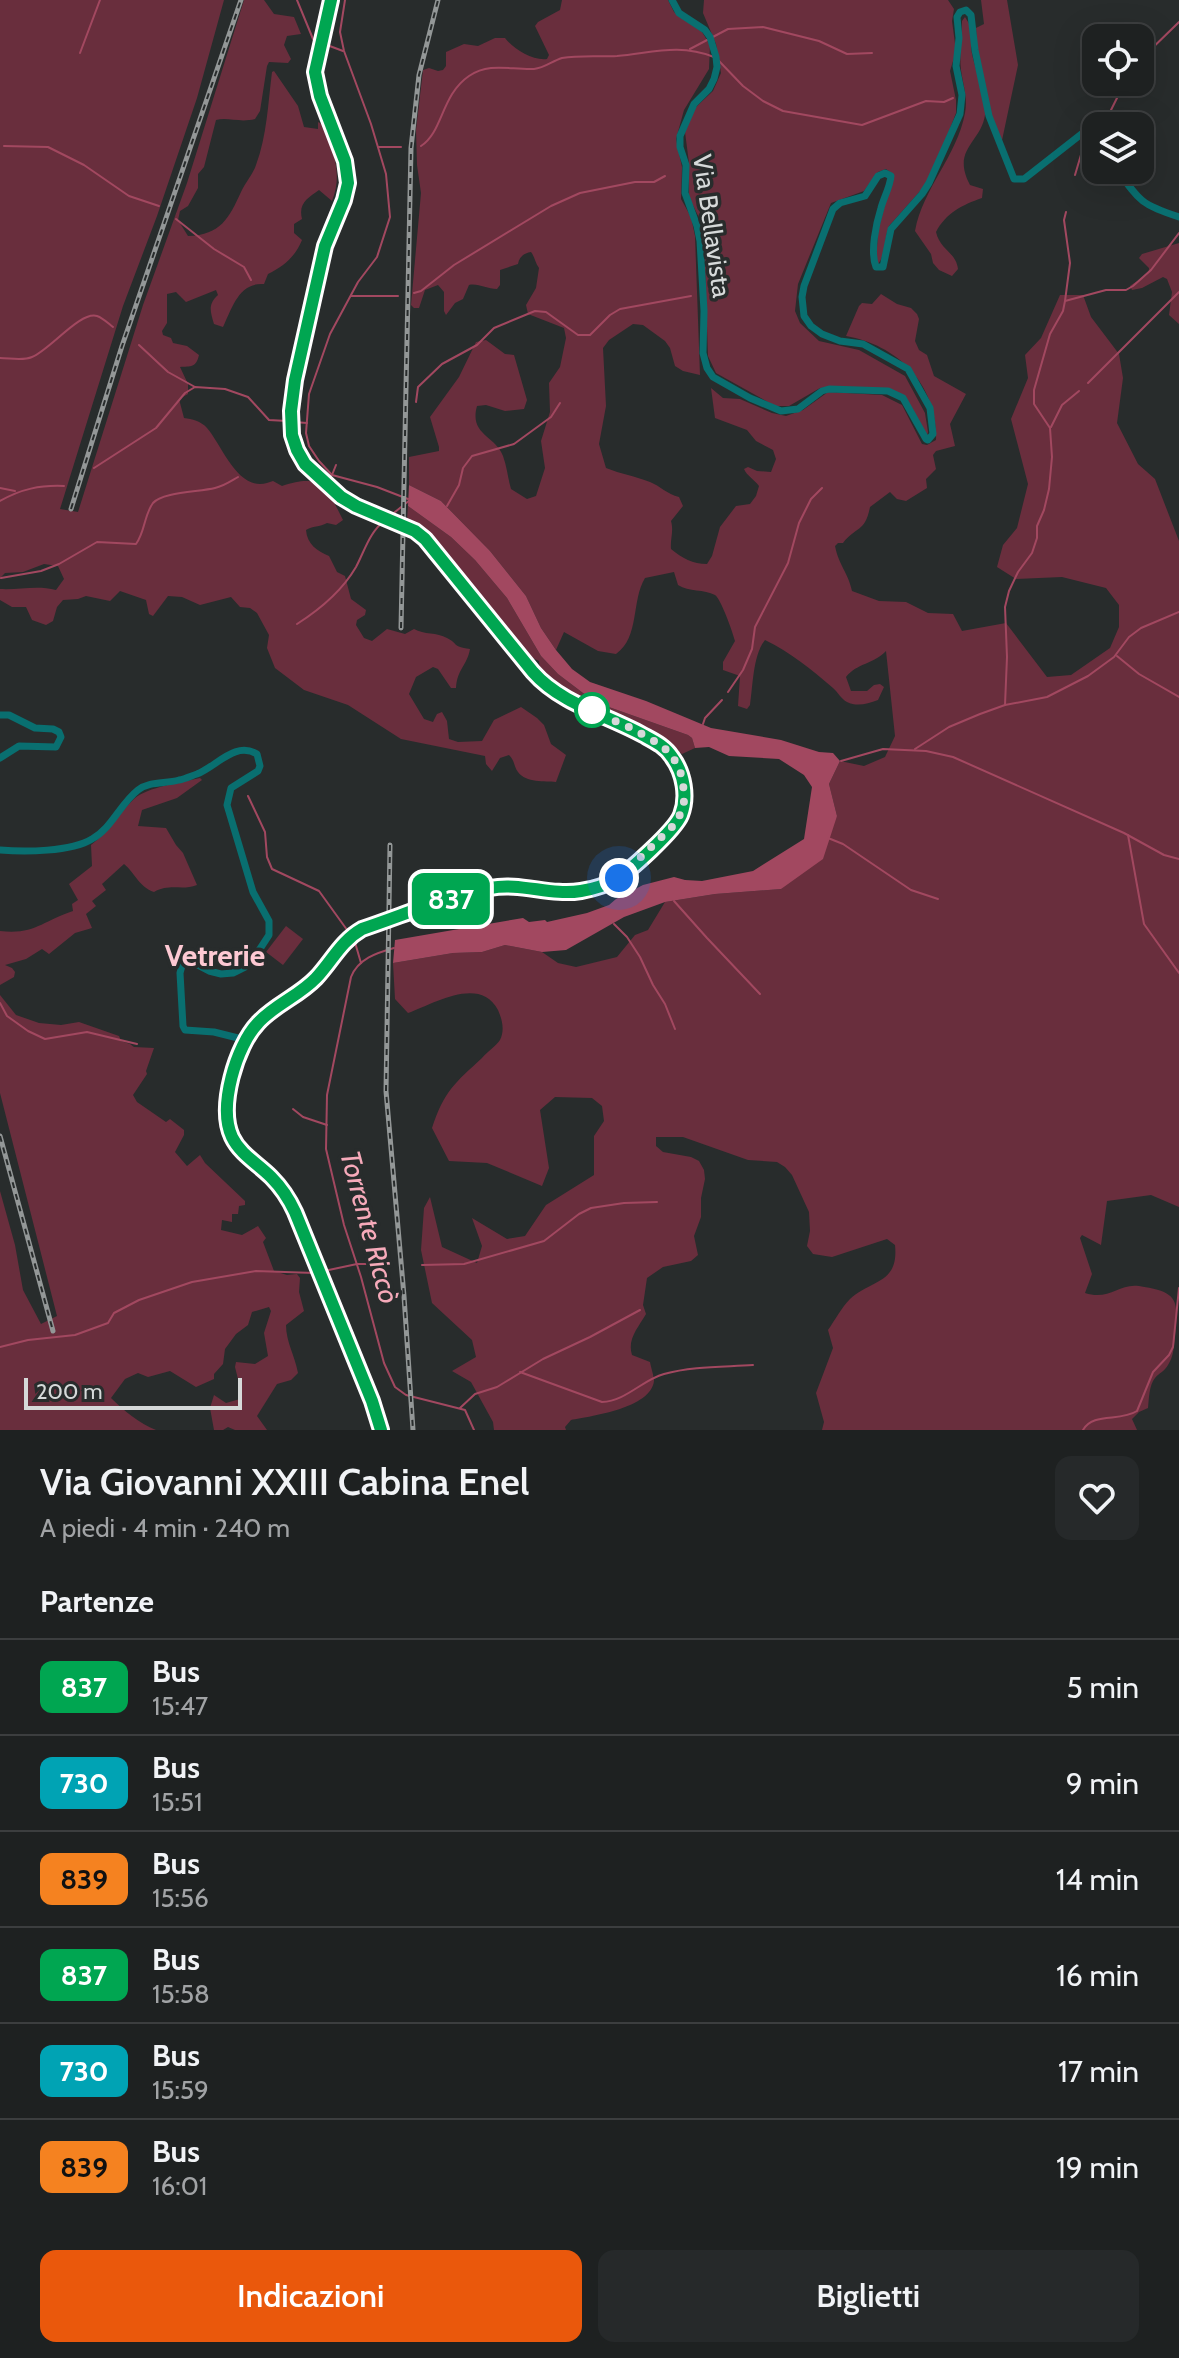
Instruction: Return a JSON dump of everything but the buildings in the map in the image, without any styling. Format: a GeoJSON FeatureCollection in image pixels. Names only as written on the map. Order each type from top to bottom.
{"type":"FeatureCollection","features":[{"type":"Feature","properties":{"kind":"main road"},"geometry":{"type":"LineString","coordinates":[[331,0],[315,72],[320,96],[345,161],[348,183],[322,259],[295,380],[291,411],[292,435],[297,450],[305,464],[341,497],[415,531],[425,539],[547,687],[631,728],[666,749],[683,779],[684,794],[684,804],[677,822],[628,871],[605,885],[561,893],[515,886],[490,888],[362,929],[346,940],[315,979],[265,1016],[246,1040],[226,1100],[226,1118],[232,1136],[243,1152],[278,1184],[295,1212],[381,1430]]}},
{"type":"Feature","properties":{"kind":"street","name":"Via Bellavista"},"geometry":{"type":"LineString","coordinates":[[672,0],[679,13],[705,30],[710,37],[717,67],[709,89],[694,104],[680,136],[686,165],[685,193],[700,241],[704,358],[713,377],[781,411],[798,409],[829,389],[888,391],[903,398],[926,439],[933,434],[930,408],[908,369],[863,344],[840,341],[816,331],[804,316],[802,297],[833,209],[865,196],[880,174],[885,173],[891,176],[891,181],[880,211],[874,258],[876,267],[883,267],[891,229],[929,183],[960,114],[962,95],[956,66],[959,38],[957,17],[960,12],[966,10],[971,15],[989,116],[1014,179],[1024,179],[1082,134]]}},
{"type":"Feature","properties":{"kind":"street"},"geometry":{"type":"LineString","coordinates":[[1128,184],[1138,199],[1149,207],[1179,217]]}},
{"type":"Feature","properties":{"kind":"street"},"geometry":{"type":"LineString","coordinates":[[0,715],[9,715],[35,728],[53,729],[61,737],[56,747],[19,746],[0,758]]}},
{"type":"Feature","properties":{"kind":"street"},"geometry":{"type":"LineString","coordinates":[[0,850],[55,848],[83,843],[108,826],[143,786],[190,777],[235,751],[247,749],[254,752],[259,757],[258,771],[231,788],[227,805],[253,892],[269,921],[269,935],[254,958],[233,973],[209,971],[184,958],[180,973],[185,1030],[214,1032],[246,1040]]}},
{"type":"Feature","properties":{"kind":"shaded area"},"geometry":{"type":"Polygon","coordinates":[[[0,0],[224,0],[197,98],[123,306],[60,509],[78,512],[244,0],[264,0],[274,14],[294,17],[301,34],[287,36],[284,45],[291,59],[288,63],[269,62],[260,111],[255,119],[216,120],[204,167],[198,174],[198,188],[188,206],[180,211],[178,220],[188,236],[209,232],[228,217],[260,154],[274,71],[298,106],[304,127],[318,129],[318,122],[325,126],[336,163],[337,182],[332,201],[319,190],[305,202],[301,209],[302,219],[294,224],[294,233],[302,240],[296,251],[284,264],[268,274],[264,284],[255,284],[242,292],[223,327],[214,324],[212,315],[211,305],[218,295],[216,290],[186,302],[176,292],[167,294],[167,323],[163,335],[199,355],[195,364],[180,367],[188,384],[188,394],[179,399],[184,418],[205,426],[229,462],[243,478],[251,482],[262,484],[273,481],[282,486],[306,481],[321,485],[343,520],[336,525],[327,523],[306,530],[308,539],[320,552],[329,556],[337,572],[345,576],[351,599],[366,610],[356,625],[364,638],[372,641],[387,629],[405,634],[414,629],[443,636],[458,646],[470,649],[456,688],[451,688],[438,669],[433,667],[416,677],[409,694],[424,719],[433,722],[442,712],[447,721],[449,739],[458,742],[482,741],[494,720],[521,707],[544,725],[551,744],[566,755],[556,782],[521,776],[509,755],[500,758],[492,771],[486,764],[485,756],[401,739],[348,705],[304,690],[275,668],[267,648],[269,635],[257,613],[240,607],[231,597],[200,605],[182,597],[168,596],[153,616],[149,614],[146,600],[120,591],[110,601],[86,596],[63,600],[57,607],[53,621],[46,625],[32,620],[26,607],[12,607],[0,600],[0,589],[56,590],[64,579],[58,566],[44,564],[23,572],[5,573],[0,578],[0,0]]]}},
{"type":"Feature","properties":{"kind":"shaded area"},"geometry":{"type":"Polygon","coordinates":[[[562,0],[668,0],[674,12],[702,32],[710,45],[709,69],[684,110],[676,139],[682,167],[681,199],[691,217],[695,236],[700,375],[675,366],[665,341],[643,325],[633,324],[609,340],[603,348],[606,406],[599,444],[606,468],[650,482],[679,497],[683,506],[671,521],[671,549],[679,555],[692,562],[707,564],[720,527],[736,506],[750,504],[756,496],[759,486],[744,469],[748,467],[771,472],[776,459],[773,450],[756,441],[747,430],[715,418],[711,388],[723,398],[740,399],[786,416],[803,410],[828,392],[882,395],[902,405],[922,444],[936,440],[930,402],[911,371],[882,348],[846,336],[859,306],[862,303],[872,304],[881,294],[917,314],[915,341],[919,350],[927,355],[934,376],[966,394],[950,424],[955,446],[936,451],[933,455],[936,469],[926,479],[927,488],[906,501],[897,499],[890,492],[870,507],[863,525],[835,546],[852,591],[879,601],[906,602],[928,613],[953,614],[962,631],[1006,623],[1047,677],[1071,675],[1110,648],[1119,627],[1119,605],[1106,588],[1062,577],[1016,579],[997,567],[1003,545],[1017,528],[1028,484],[1011,419],[1028,378],[1025,355],[1041,338],[1060,295],[1083,295],[1091,317],[1119,354],[1123,378],[1117,423],[1138,464],[1155,479],[1179,541],[1179,1207],[1151,1195],[1107,1201],[1101,1245],[1082,1235],[1080,1238],[1092,1274],[1085,1293],[1101,1295],[1139,1286],[1168,1294],[1175,1305],[1171,1358],[1153,1381],[1148,1408],[1132,1419],[1137,1430],[822,1430],[824,1422],[816,1393],[833,1348],[828,1330],[850,1299],[888,1274],[893,1267],[895,1245],[887,1239],[832,1257],[813,1254],[807,1246],[809,1212],[792,1175],[785,1167],[777,1162],[748,1160],[683,1137],[656,1137],[656,1146],[663,1152],[699,1161],[704,1170],[701,1217],[694,1236],[698,1255],[691,1261],[663,1267],[647,1278],[643,1305],[646,1314],[631,1344],[632,1355],[650,1362],[654,1381],[643,1398],[606,1413],[571,1420],[566,1430],[494,1430],[493,1422],[471,1382],[452,1371],[476,1357],[472,1340],[432,1303],[421,1250],[424,1208],[430,1197],[442,1247],[477,1263],[482,1246],[472,1218],[507,1239],[525,1236],[546,1205],[594,1175],[594,1136],[604,1121],[602,1106],[592,1098],[555,1097],[540,1110],[549,1168],[542,1186],[487,1163],[449,1161],[432,1128],[436,1115],[451,1088],[500,1040],[503,1028],[501,1017],[490,1000],[480,994],[468,993],[408,1013],[395,999],[393,963],[453,953],[482,952],[505,945],[542,952],[558,963],[576,967],[617,957],[635,935],[648,930],[665,902],[781,889],[837,816],[829,784],[840,761],[864,766],[885,757],[895,736],[886,651],[846,677],[851,691],[867,691],[880,684],[884,687],[878,700],[855,704],[845,701],[800,662],[765,640],[756,662],[750,705],[747,709],[738,706],[740,676],[723,670],[723,662],[735,641],[720,603],[711,593],[678,585],[674,572],[645,578],[629,638],[616,654],[598,651],[564,632],[556,650],[541,628],[526,596],[490,551],[441,501],[409,485],[409,457],[439,451],[430,417],[459,377],[476,342],[486,340],[505,354],[514,355],[527,400],[524,409],[505,411],[486,405],[477,406],[477,423],[503,456],[511,489],[527,499],[536,496],[545,468],[541,441],[550,412],[549,383],[560,367],[566,338],[564,328],[528,314],[526,305],[536,288],[539,268],[531,252],[522,256],[518,264],[500,270],[497,289],[469,285],[463,299],[455,303],[446,315],[444,292],[438,285],[425,290],[419,308],[411,305],[421,193],[416,130],[423,70],[443,70],[446,52],[464,44],[478,46],[495,38],[505,38],[530,56],[547,59],[549,55],[535,26],[560,10],[562,0]]]}},
{"type":"Feature","properties":{"kind":"shaded area"},"geometry":{"type":"Polygon","coordinates":[[[704,0],[948,0],[954,9],[952,21],[956,51],[950,71],[956,113],[930,180],[889,226],[878,264],[878,231],[893,174],[886,169],[878,172],[864,191],[831,203],[798,284],[795,311],[800,323],[819,341],[859,350],[905,376],[925,413],[927,436],[896,393],[820,388],[789,406],[775,406],[716,373],[708,356],[704,238],[707,225],[689,200],[685,132],[695,108],[713,91],[721,73],[716,44],[703,13],[704,0]]]}},
{"type":"Feature","properties":{"kind":"shaded area"},"geometry":{"type":"Polygon","coordinates":[[[981,0],[1007,0],[1018,65],[1001,145],[981,73],[976,28],[984,24],[981,0]]]}},
{"type":"Feature","properties":{"kind":"shaded area"},"geometry":{"type":"Polygon","coordinates":[[[965,17],[972,30],[972,55],[985,115],[965,154],[965,173],[970,185],[983,189],[982,198],[955,210],[936,232],[957,263],[958,269],[952,276],[933,263],[931,254],[915,231],[925,200],[955,144],[965,113],[966,97],[960,58],[962,21],[965,17]]]}},
{"type":"Feature","properties":{"kind":"shaded area"},"geometry":{"type":"Polygon","coordinates":[[[1179,243],[1179,324],[1169,315],[1172,292],[1167,279],[1163,277],[1132,290],[1130,286],[1145,277],[1148,271],[1149,268],[1139,258],[1142,254],[1179,243]]]}},
{"type":"Feature","properties":{"kind":"shaded area"},"geometry":{"type":"Polygon","coordinates":[[[409,485],[441,501],[490,551],[526,596],[541,628],[556,650],[572,669],[590,682],[711,728],[833,753],[840,761],[829,784],[837,816],[823,859],[781,889],[665,902],[624,917],[566,950],[542,952],[505,945],[482,952],[453,953],[393,963],[395,940],[523,918],[529,922],[547,922],[587,913],[609,905],[643,885],[674,877],[702,881],[753,871],[804,839],[812,787],[804,775],[779,759],[729,756],[709,747],[695,748],[688,735],[606,706],[583,693],[541,656],[507,598],[475,560],[451,537],[408,506],[409,485]]]}},
{"type":"Feature","properties":{"kind":"shaded area"},"geometry":{"type":"Polygon","coordinates":[[[408,506],[451,537],[475,560],[507,598],[541,656],[558,674],[606,706],[688,735],[695,748],[682,754],[658,735],[553,683],[540,670],[539,661],[528,656],[437,546],[420,528],[407,520],[408,506]]]}},
{"type":"Feature","properties":{"kind":"shaded area"},"geometry":{"type":"Polygon","coordinates":[[[202,780],[177,798],[142,810],[138,826],[166,828],[183,853],[197,885],[154,892],[124,864],[102,884],[106,890],[92,901],[96,906],[86,914],[92,928],[75,933],[49,954],[42,949],[26,959],[5,965],[15,972],[14,977],[0,985],[0,931],[30,929],[73,911],[72,904],[78,900],[69,884],[92,866],[91,845],[128,805],[147,791],[202,780]]]}},
{"type":"Feature","properties":{"kind":"shaded area"},"geometry":{"type":"Polygon","coordinates":[[[286,926],[303,939],[283,965],[266,952],[286,926]]]}},
{"type":"Feature","properties":{"kind":"shaded area"},"geometry":{"type":"Polygon","coordinates":[[[0,995],[16,1015],[39,1023],[61,1025],[79,1022],[119,1036],[121,1041],[134,1047],[154,1048],[147,1074],[133,1095],[137,1102],[184,1130],[175,1152],[187,1166],[200,1155],[245,1201],[245,1205],[239,1206],[238,1214],[232,1214],[232,1222],[222,1220],[221,1230],[242,1235],[258,1226],[266,1238],[263,1242],[274,1271],[297,1274],[300,1278],[299,1292],[304,1311],[286,1325],[298,1373],[291,1380],[277,1384],[257,1416],[267,1430],[235,1430],[228,1427],[214,1430],[210,1408],[214,1395],[226,1403],[240,1399],[242,1395],[236,1362],[255,1364],[268,1356],[264,1333],[271,1311],[269,1307],[252,1312],[248,1325],[236,1334],[225,1349],[223,1364],[214,1374],[214,1379],[196,1387],[170,1371],[148,1377],[138,1373],[125,1379],[111,1398],[132,1416],[156,1430],[0,1430],[0,1191],[23,1290],[41,1324],[57,1316],[0,1093],[0,995]]]}},
{"type":"Feature","properties":{"kind":"waterway"},"geometry":{"type":"LineString","coordinates":[[80,53],[100,0]]}},
{"type":"Feature","properties":{"kind":"waterway"},"geometry":{"type":"LineString","coordinates":[[297,0],[313,39],[317,41]]}},
{"type":"Feature","properties":{"kind":"waterway","name":"Torrente Riccò"},"geometry":{"type":"LineString","coordinates":[[345,0],[340,32],[386,174],[390,217],[377,257],[358,282],[330,334],[309,394],[306,433],[309,446],[332,475],[408,499]]}},
{"type":"Feature","properties":{"kind":"waterway"},"geometry":{"type":"LineString","coordinates":[[1154,46],[1179,22]]}},
{"type":"Feature","properties":{"kind":"waterway"},"geometry":{"type":"LineString","coordinates":[[690,49],[728,29],[763,27],[819,41],[847,54],[872,53]]}},
{"type":"Feature","properties":{"kind":"waterway"},"geometry":{"type":"LineString","coordinates":[[327,45],[343,51]]}},
{"type":"Feature","properties":{"kind":"waterway"},"geometry":{"type":"LineString","coordinates":[[421,146],[434,132],[460,84],[485,69],[534,69],[562,58],[666,50],[714,57]]}},
{"type":"Feature","properties":{"kind":"waterway"},"geometry":{"type":"LineString","coordinates":[[719,61],[743,86],[783,111],[862,125],[926,101],[944,102],[953,98]]}},
{"type":"Feature","properties":{"kind":"waterway"},"geometry":{"type":"LineString","coordinates":[[1110,112],[1118,96]]}},
{"type":"Feature","properties":{"kind":"waterway"},"geometry":{"type":"LineString","coordinates":[[4,146],[48,147],[84,165],[129,196],[159,206]]}},
{"type":"Feature","properties":{"kind":"waterway"},"geometry":{"type":"LineString","coordinates":[[378,147],[401,147]]}},
{"type":"Feature","properties":{"kind":"waterway"},"geometry":{"type":"LineString","coordinates":[[1075,175],[1082,151]]}},
{"type":"Feature","properties":{"kind":"waterway"},"geometry":{"type":"LineString","coordinates":[[414,293],[551,206],[580,193],[635,182],[654,182],[665,176]]}},
{"type":"Feature","properties":{"kind":"waterway"},"geometry":{"type":"LineString","coordinates":[[1005,705],[1005,607],[1018,572],[1032,553],[1049,489],[1052,457],[1050,428],[1034,404],[1034,390],[1050,334],[1065,301],[1070,263],[1064,220],[1066,212]]}},
{"type":"Feature","properties":{"kind":"waterway"},"geometry":{"type":"LineString","coordinates":[[176,219],[214,249],[244,267],[251,280]]}},
{"type":"Feature","properties":{"kind":"waterway"},"geometry":{"type":"LineString","coordinates":[[1065,301],[1133,286],[1151,270],[1179,233]]}},
{"type":"Feature","properties":{"kind":"waterway"},"geometry":{"type":"LineString","coordinates":[[1088,383],[1179,292]]}},
{"type":"Feature","properties":{"kind":"waterway"},"geometry":{"type":"LineString","coordinates":[[351,296],[398,296]]}},
{"type":"Feature","properties":{"kind":"waterway"},"geometry":{"type":"LineString","coordinates":[[416,402],[418,387],[442,364],[477,345],[494,328],[535,311],[546,312],[578,335],[590,335],[620,309],[691,296]]}},
{"type":"Feature","properties":{"kind":"waterway"},"geometry":{"type":"LineString","coordinates":[[0,358],[32,357],[90,316],[97,316],[113,327]]}},
{"type":"Feature","properties":{"kind":"waterway"},"geometry":{"type":"LineString","coordinates":[[139,345],[168,372],[195,387]]}},
{"type":"Feature","properties":{"kind":"waterway"},"geometry":{"type":"LineString","coordinates":[[94,468],[156,428],[185,393],[195,387],[225,389],[248,397],[269,420],[287,421]]}},
{"type":"Feature","properties":{"kind":"waterway"},"geometry":{"type":"LineString","coordinates":[[1051,427],[1062,405],[1079,391]]}},
{"type":"Feature","properties":{"kind":"waterway"},"geometry":{"type":"LineString","coordinates":[[447,506],[459,485],[463,468],[472,456],[514,444],[551,417],[560,403]]}},
{"type":"Feature","properties":{"kind":"waterway"},"geometry":{"type":"LineString","coordinates":[[294,422],[307,423]]}},
{"type":"Feature","properties":{"kind":"waterway"},"geometry":{"type":"LineString","coordinates":[[332,475],[336,465]]}},
{"type":"Feature","properties":{"kind":"waterway"},"geometry":{"type":"LineString","coordinates":[[1,578],[41,571],[97,542],[136,544],[150,508],[158,499],[218,487],[238,477]]}},
{"type":"Feature","properties":{"kind":"waterway"},"geometry":{"type":"LineString","coordinates":[[0,501],[31,489],[64,486]]}},
{"type":"Feature","properties":{"kind":"waterway"},"geometry":{"type":"LineString","coordinates":[[0,488],[15,491]]}},
{"type":"Feature","properties":{"kind":"waterway"},"geometry":{"type":"LineString","coordinates":[[728,692],[752,649],[755,627],[788,563],[799,523],[811,499],[822,488]]}},
{"type":"Feature","properties":{"kind":"waterway"},"geometry":{"type":"LineString","coordinates":[[390,516],[410,500]]}},
{"type":"Feature","properties":{"kind":"waterway"},"geometry":{"type":"LineString","coordinates":[[297,624],[322,606],[344,584],[371,536],[385,520]]}},
{"type":"Feature","properties":{"kind":"waterway"},"geometry":{"type":"LineString","coordinates":[[915,749],[949,727],[1005,705],[1047,697],[1088,676],[1114,657],[1129,637],[1141,628],[1179,612]]}},
{"type":"Feature","properties":{"kind":"waterway"},"geometry":{"type":"LineString","coordinates":[[1117,656],[1139,674],[1179,697]]}},
{"type":"Feature","properties":{"kind":"waterway"},"geometry":{"type":"LineString","coordinates":[[703,724],[722,700]]}},
{"type":"Feature","properties":{"kind":"waterway"},"geometry":{"type":"LineString","coordinates":[[841,761],[883,749],[926,751],[953,757],[1124,833],[1164,855],[1179,859]]}},
{"type":"Feature","properties":{"kind":"waterway"},"geometry":{"type":"LineString","coordinates":[[248,796],[265,832],[267,857],[272,869],[319,891],[350,934]]}},
{"type":"Feature","properties":{"kind":"waterway"},"geometry":{"type":"LineString","coordinates":[[1128,835],[1144,924],[1179,973]]}},
{"type":"Feature","properties":{"kind":"waterway"},"geometry":{"type":"LineString","coordinates":[[828,838],[843,844],[911,890],[938,899]]}},
{"type":"Feature","properties":{"kind":"waterway"},"geometry":{"type":"LineString","coordinates":[[674,901],[760,994]]}},
{"type":"Feature","properties":{"kind":"waterway"},"geometry":{"type":"LineString","coordinates":[[614,924],[640,957],[675,1029]]}},
{"type":"Feature","properties":{"kind":"waterway"},"geometry":{"type":"LineString","coordinates":[[354,939],[361,963]]}},
{"type":"Feature","properties":{"kind":"waterway","name":"Torrente Riccò"},"geometry":{"type":"LineString","coordinates":[[394,948],[363,961],[351,977],[327,1095],[326,1149],[344,1225],[384,1363],[395,1387],[406,1395],[465,1410],[474,1430]]}},
{"type":"Feature","properties":{"kind":"waterway"},"geometry":{"type":"LineString","coordinates":[[0,1003],[7,1016],[45,1039],[87,1032],[137,1044]]}},
{"type":"Feature","properties":{"kind":"waterway"},"geometry":{"type":"LineString","coordinates":[[293,1109],[303,1117],[327,1125]]}},
{"type":"Feature","properties":{"kind":"waterway"},"geometry":{"type":"LineString","coordinates":[[422,1265],[464,1264],[544,1241],[591,1208],[657,1202]]}},
{"type":"Feature","properties":{"kind":"waterway","name":"Torrente Riccò"},"geometry":{"type":"LineString","coordinates":[[324,1271],[357,1264],[389,1264]]}},
{"type":"Feature","properties":{"kind":"waterway"},"geometry":{"type":"LineString","coordinates":[[0,1347],[28,1340],[75,1335],[108,1323],[114,1313],[139,1300],[192,1282],[256,1271],[314,1273]]}},
{"type":"Feature","properties":{"kind":"waterway"},"geometry":{"type":"LineString","coordinates":[[1083,1430],[1093,1421],[1137,1411],[1153,1372],[1173,1347],[1179,1288]]}},
{"type":"Feature","properties":{"kind":"waterway"},"geometry":{"type":"LineString","coordinates":[[460,1408],[475,1394],[497,1387],[543,1359],[640,1310]]}},
{"type":"Feature","properties":{"kind":"waterway"},"geometry":{"type":"LineString","coordinates":[[520,1372],[602,1402],[619,1398],[648,1381],[675,1371],[753,1365]]}},
{"type":"Feature","properties":{"kind":"railway"},"geometry":{"type":"LineString","coordinates":[[71,509],[122,346],[241,0]]}},
{"type":"Feature","properties":{"kind":"railway"},"geometry":{"type":"LineString","coordinates":[[401,628],[411,148],[419,75],[438,0]]}},
{"type":"Feature","properties":{"kind":"railway"},"geometry":{"type":"LineString","coordinates":[[390,845],[386,1091],[413,1430]]}},
{"type":"Feature","properties":{"kind":"railway"},"geometry":{"type":"LineString","coordinates":[[0,1136],[53,1331]]}},
{"type":"Feature","properties":{"kind":"bus line","name":"837"},"geometry":{"type":"LineString","coordinates":[[331,0],[315,72],[320,96],[345,161],[348,183],[325,246],[295,380],[291,427],[297,450],[305,464],[341,497],[415,531],[425,539],[547,687],[631,728],[666,749],[683,779],[684,794],[684,804],[677,822],[619,878],[595,888],[571,892],[515,886],[490,888],[362,929],[346,940],[303,990],[257,1023],[246,1040],[228,1089],[228,1126],[237,1145],[278,1184],[290,1202],[325,1283],[381,1430]]}},
{"type":"Feature","properties":{"kind":"district","name":"Vetrerie"},"geometry":{"type":"Point","coordinates":[215,956]}},
{"type":"Feature","properties":{"kind":"route"},"geometry":{"type":"LineString","coordinates":[[592,710],[584,707],[663,746],[676,762],[683,779],[684,804],[677,822],[619,878]]}}]}
